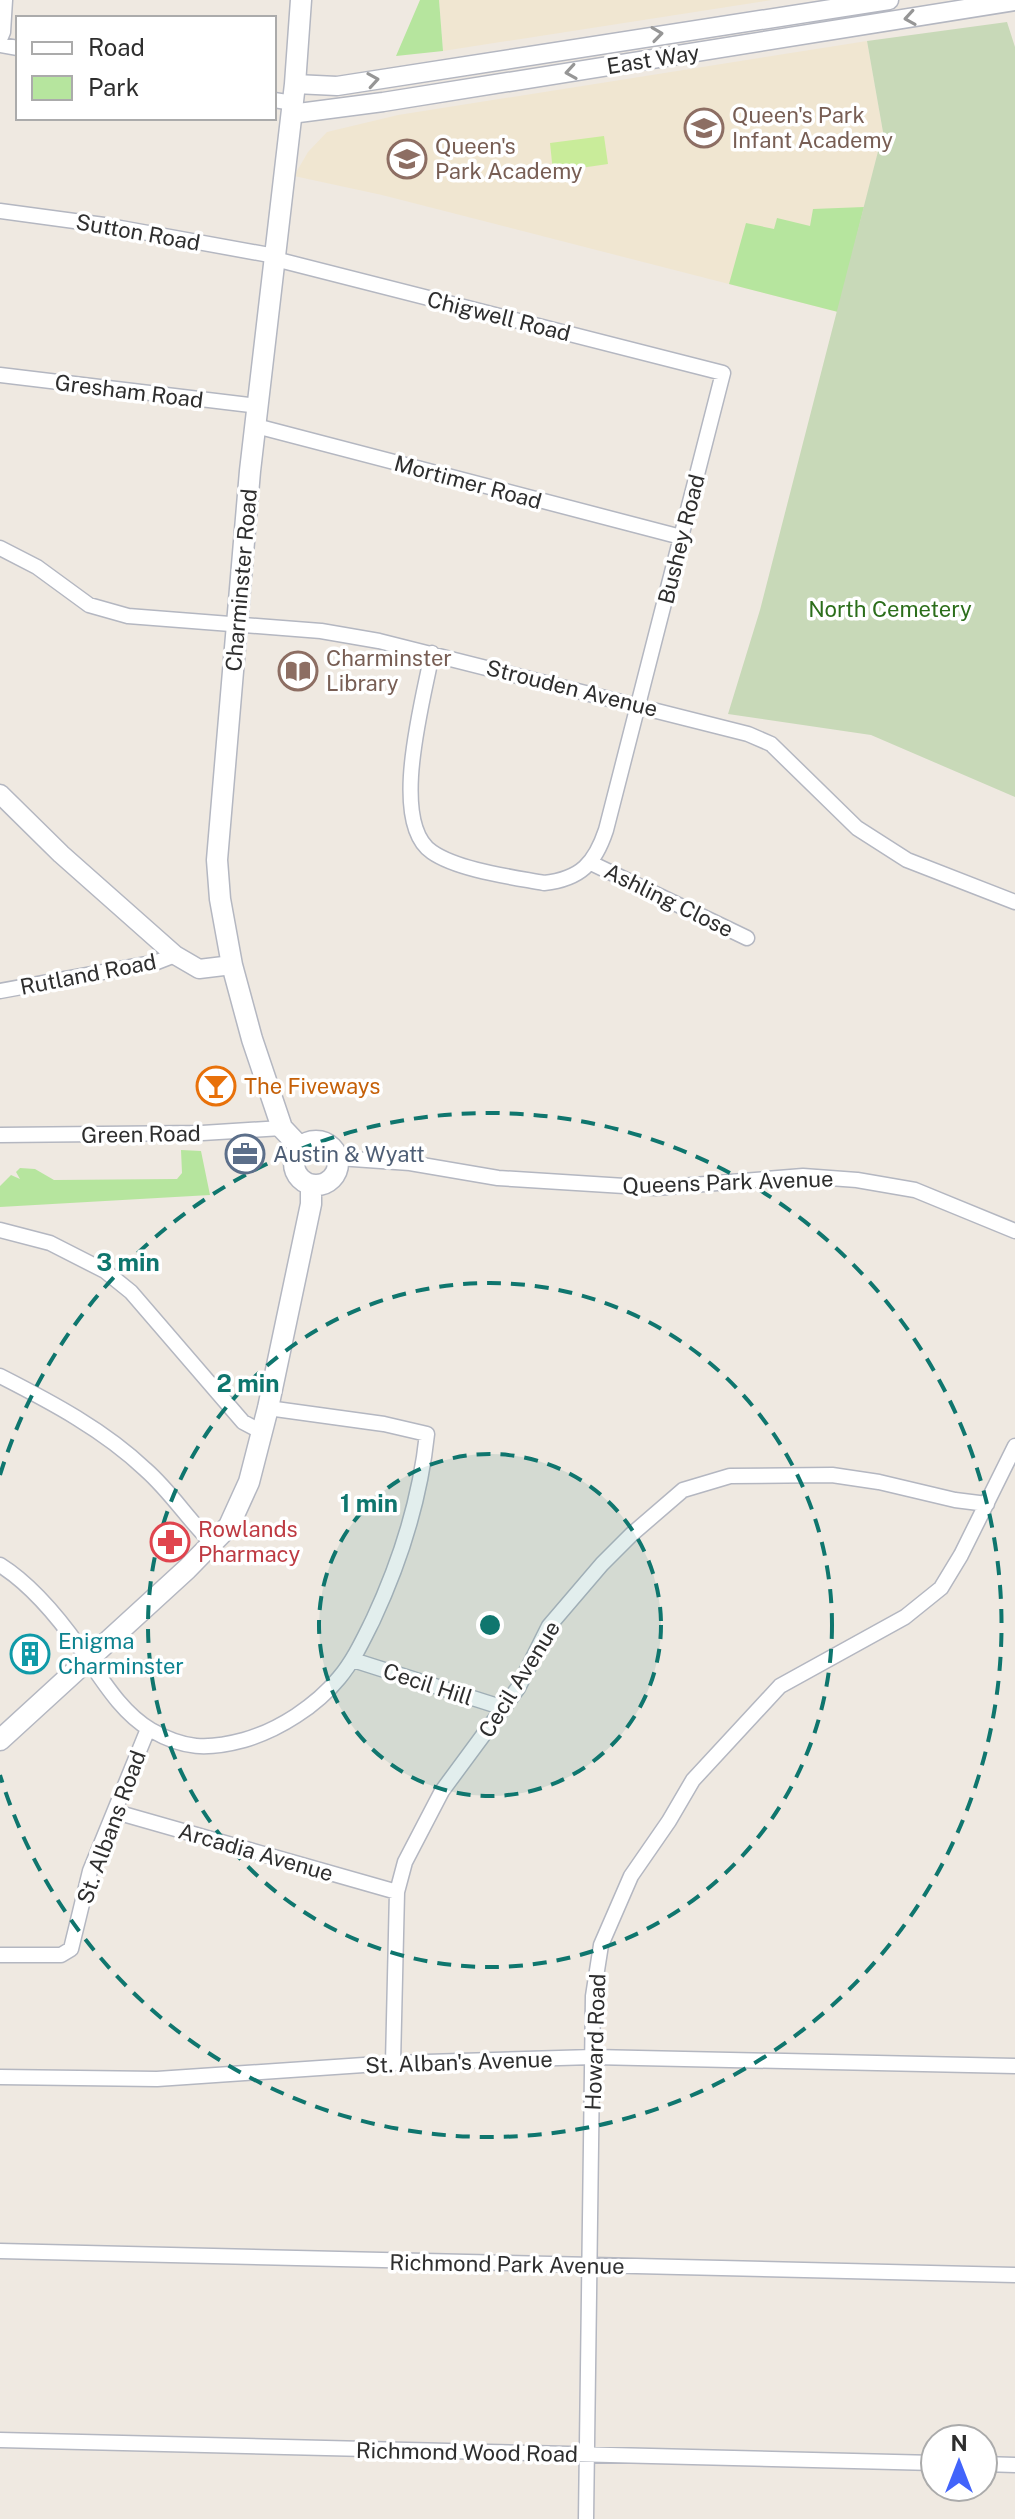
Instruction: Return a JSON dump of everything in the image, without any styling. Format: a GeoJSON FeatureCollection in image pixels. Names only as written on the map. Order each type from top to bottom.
{"type":"FeatureCollection","features":[{"type":"Feature","properties":{"kind":"main road","name":"Charminster Road"},"geometry":{"type":"LineString","coordinates":[[300,1147],[282,1128],[252,1039],[232,965],[220,899],[217,860],[257,416],[288,100],[301,0]]}},
{"type":"Feature","properties":{"kind":"main road"},"geometry":{"type":"LineString","coordinates":[[311,1140],[323,1141],[335,1151],[337,1171],[332,1178],[326,1183],[311,1185],[303,1181],[293,1167],[293,1158],[300,1147],[311,1140]]}},
{"type":"Feature","properties":{"kind":"main road"},"geometry":{"type":"LineString","coordinates":[[0,1740],[229,1526],[249,1482],[268,1408],[309,1214],[311,1185]]}},
{"type":"Feature","properties":{"kind":"street"},"geometry":{"type":"LineString","coordinates":[[0,39],[5,0]]}},
{"type":"Feature","properties":{"kind":"street","name":"East Way"},"geometry":{"type":"LineString","coordinates":[[288,100],[337,86],[889,0]]}},
{"type":"Feature","properties":{"kind":"street","name":"East Way"},"geometry":{"type":"LineString","coordinates":[[288,100],[383,102],[1015,1]]}},
{"type":"Feature","properties":{"kind":"street","name":"Sutton Road"},"geometry":{"type":"LineString","coordinates":[[0,211],[104,225],[275,257]]}},
{"type":"Feature","properties":{"kind":"street","name":"Chigwell Road"},"geometry":{"type":"LineString","coordinates":[[275,257],[723,373]]}},
{"type":"Feature","properties":{"kind":"street","name":"Bushey Road"},"geometry":{"type":"LineString","coordinates":[[591,863],[606,830],[723,373]]}},
{"type":"Feature","properties":{"kind":"street","name":"Gresham Road"},"geometry":{"type":"LineString","coordinates":[[0,375],[257,416]]}},
{"type":"Feature","properties":{"kind":"street","name":"Mortimer Road"},"geometry":{"type":"LineString","coordinates":[[257,416],[681,537]]}},
{"type":"Feature","properties":{"kind":"street","name":"Strouden Avenue"},"geometry":{"type":"LineString","coordinates":[[0,548],[37,567],[89,605],[128,616],[321,631],[432,653],[748,734],[771,744],[857,828],[894,852],[907,860],[1015,902]]}},
{"type":"Feature","properties":{"kind":"street"},"geometry":{"type":"LineString","coordinates":[[432,653],[410,789],[414,825],[425,846],[446,860],[544,883],[556,882],[591,863]]}},
{"type":"Feature","properties":{"kind":"street"},"geometry":{"type":"LineString","coordinates":[[0,794],[123,911],[175,955],[199,969],[232,965]]}},
{"type":"Feature","properties":{"kind":"street","name":"Ashling Close"},"geometry":{"type":"LineString","coordinates":[[591,863],[747,938]]}},
{"type":"Feature","properties":{"kind":"street","name":"Rutland Road"},"geometry":{"type":"LineString","coordinates":[[0,991],[157,962],[175,955]]}},
{"type":"Feature","properties":{"kind":"street","name":"Green Road"},"geometry":{"type":"LineString","coordinates":[[0,1135],[202,1133],[282,1128]]}},
{"type":"Feature","properties":{"kind":"street","name":"Queens Park Avenue"},"geometry":{"type":"LineString","coordinates":[[338,1158],[410,1163],[498,1178],[656,1188],[803,1176],[857,1180],[915,1190],[1015,1231]]}},
{"type":"Feature","properties":{"kind":"street"},"geometry":{"type":"LineString","coordinates":[[0,1230],[50,1243],[105,1271],[131,1292],[243,1422],[262,1432]]}},
{"type":"Feature","properties":{"kind":"street"},"geometry":{"type":"LineString","coordinates":[[0,1376],[112,1441],[152,1475],[213,1544]]}},
{"type":"Feature","properties":{"kind":"street"},"geometry":{"type":"LineString","coordinates":[[0,1565],[35,1592],[81,1649],[100,1680],[148,1729],[180,1744],[211,1748],[260,1735],[302,1711],[320,1697],[353,1660],[396,1570],[415,1507],[427,1434],[384,1424],[268,1408]]}},
{"type":"Feature","properties":{"kind":"street","name":"Howard Road"},"geometry":{"type":"LineString","coordinates":[[586,2519],[593,1996],[601,1945],[631,1876],[693,1780],[780,1686],[905,1617],[941,1588],[1015,1446]]}},
{"type":"Feature","properties":{"kind":"street","name":"Cecil Avenue"},"geometry":{"type":"LineString","coordinates":[[393,2063],[397,1892],[405,1862],[442,1791],[518,1688],[549,1626],[602,1564],[683,1490],[730,1476],[832,1475],[987,1504]]}},
{"type":"Feature","properties":{"kind":"street","name":"Cecil Hill"},"geometry":{"type":"LineString","coordinates":[[353,1660],[504,1708]]}},
{"type":"Feature","properties":{"kind":"street","name":"St. Albans Road"},"geometry":{"type":"LineString","coordinates":[[0,1955],[61,1955],[71,1949],[90,1871],[148,1729]]}},
{"type":"Feature","properties":{"kind":"street","name":"Arcadia Avenue"},"geometry":{"type":"LineString","coordinates":[[116,1812],[397,1892]]}},
{"type":"Feature","properties":{"kind":"street","name":"St. Alban's Avenue"},"geometry":{"type":"LineString","coordinates":[[0,2077],[157,2079],[393,2063],[593,2057],[1015,2066]]}},
{"type":"Feature","properties":{"kind":"street","name":"Richmond Park Avenue"},"geometry":{"type":"LineString","coordinates":[[0,2251],[1015,2275]]}},
{"type":"Feature","properties":{"kind":"street","name":"Richmond Wood Road"},"geometry":{"type":"LineString","coordinates":[[0,2440],[919,2463]]}},
{"type":"Feature","properties":{"kind":"shaded area"},"geometry":{"type":"Polygon","coordinates":[[[439,0],[772,0],[443,51],[439,0]]]}},
{"type":"Feature","properties":{"kind":"shaded area"},"geometry":{"type":"Polygon","coordinates":[[[867,41],[883,132],[838,312],[382,195],[294,176],[308,152],[327,132],[398,115],[867,41]]]}},
{"type":"Feature","properties":{"kind":"green space"},"geometry":{"type":"Polygon","coordinates":[[[420,0],[439,0],[443,51],[396,56],[420,0]]]}},
{"type":"Feature","properties":{"kind":"green space","name":"North Cemetery"},"geometry":{"type":"Polygon","coordinates":[[[1007,22],[1015,47],[1015,797],[871,735],[728,714],[760,610],[883,132],[867,41],[1007,22]]]}},
{"type":"Feature","properties":{"kind":"green space"},"geometry":{"type":"Polygon","coordinates":[[[604,136],[608,164],[553,172],[550,143],[604,136]]]}},
{"type":"Feature","properties":{"kind":"green space"},"geometry":{"type":"Polygon","coordinates":[[[864,207],[838,312],[729,284],[746,223],[774,229],[777,218],[810,226],[813,209],[864,207]]]}},
{"type":"Feature","properties":{"kind":"green space"},"geometry":{"type":"Polygon","coordinates":[[[181,1150],[201,1151],[210,1195],[0,1207],[0,1186],[11,1175],[20,1179],[16,1172],[20,1168],[35,1169],[54,1180],[177,1179],[182,1173],[181,1150]]]}},
{"type":"Feature","properties":{"kind":"place","name":"Queen's Park Infant Academy"},"geometry":{"type":"Point","coordinates":[704,128]}},
{"type":"Feature","properties":{"kind":"place","name":"Queen's Park Academy"},"geometry":{"type":"Point","coordinates":[407,159]}},
{"type":"Feature","properties":{"kind":"place","name":"Charminster Library"},"geometry":{"type":"Point","coordinates":[298,671]}},
{"type":"Feature","properties":{"kind":"place","name":"The Fiveways"},"geometry":{"type":"Point","coordinates":[216,1086]}},
{"type":"Feature","properties":{"kind":"place","name":"Austin & Wyatt"},"geometry":{"type":"Point","coordinates":[245,1154]}},
{"type":"Feature","properties":{"kind":"place","name":"Rowlands Pharmacy"},"geometry":{"type":"Point","coordinates":[170,1542]}},
{"type":"Feature","properties":{"kind":"place","name":"Enigma Charminster"},"geometry":{"type":"Point","coordinates":[30,1654]}}]}
